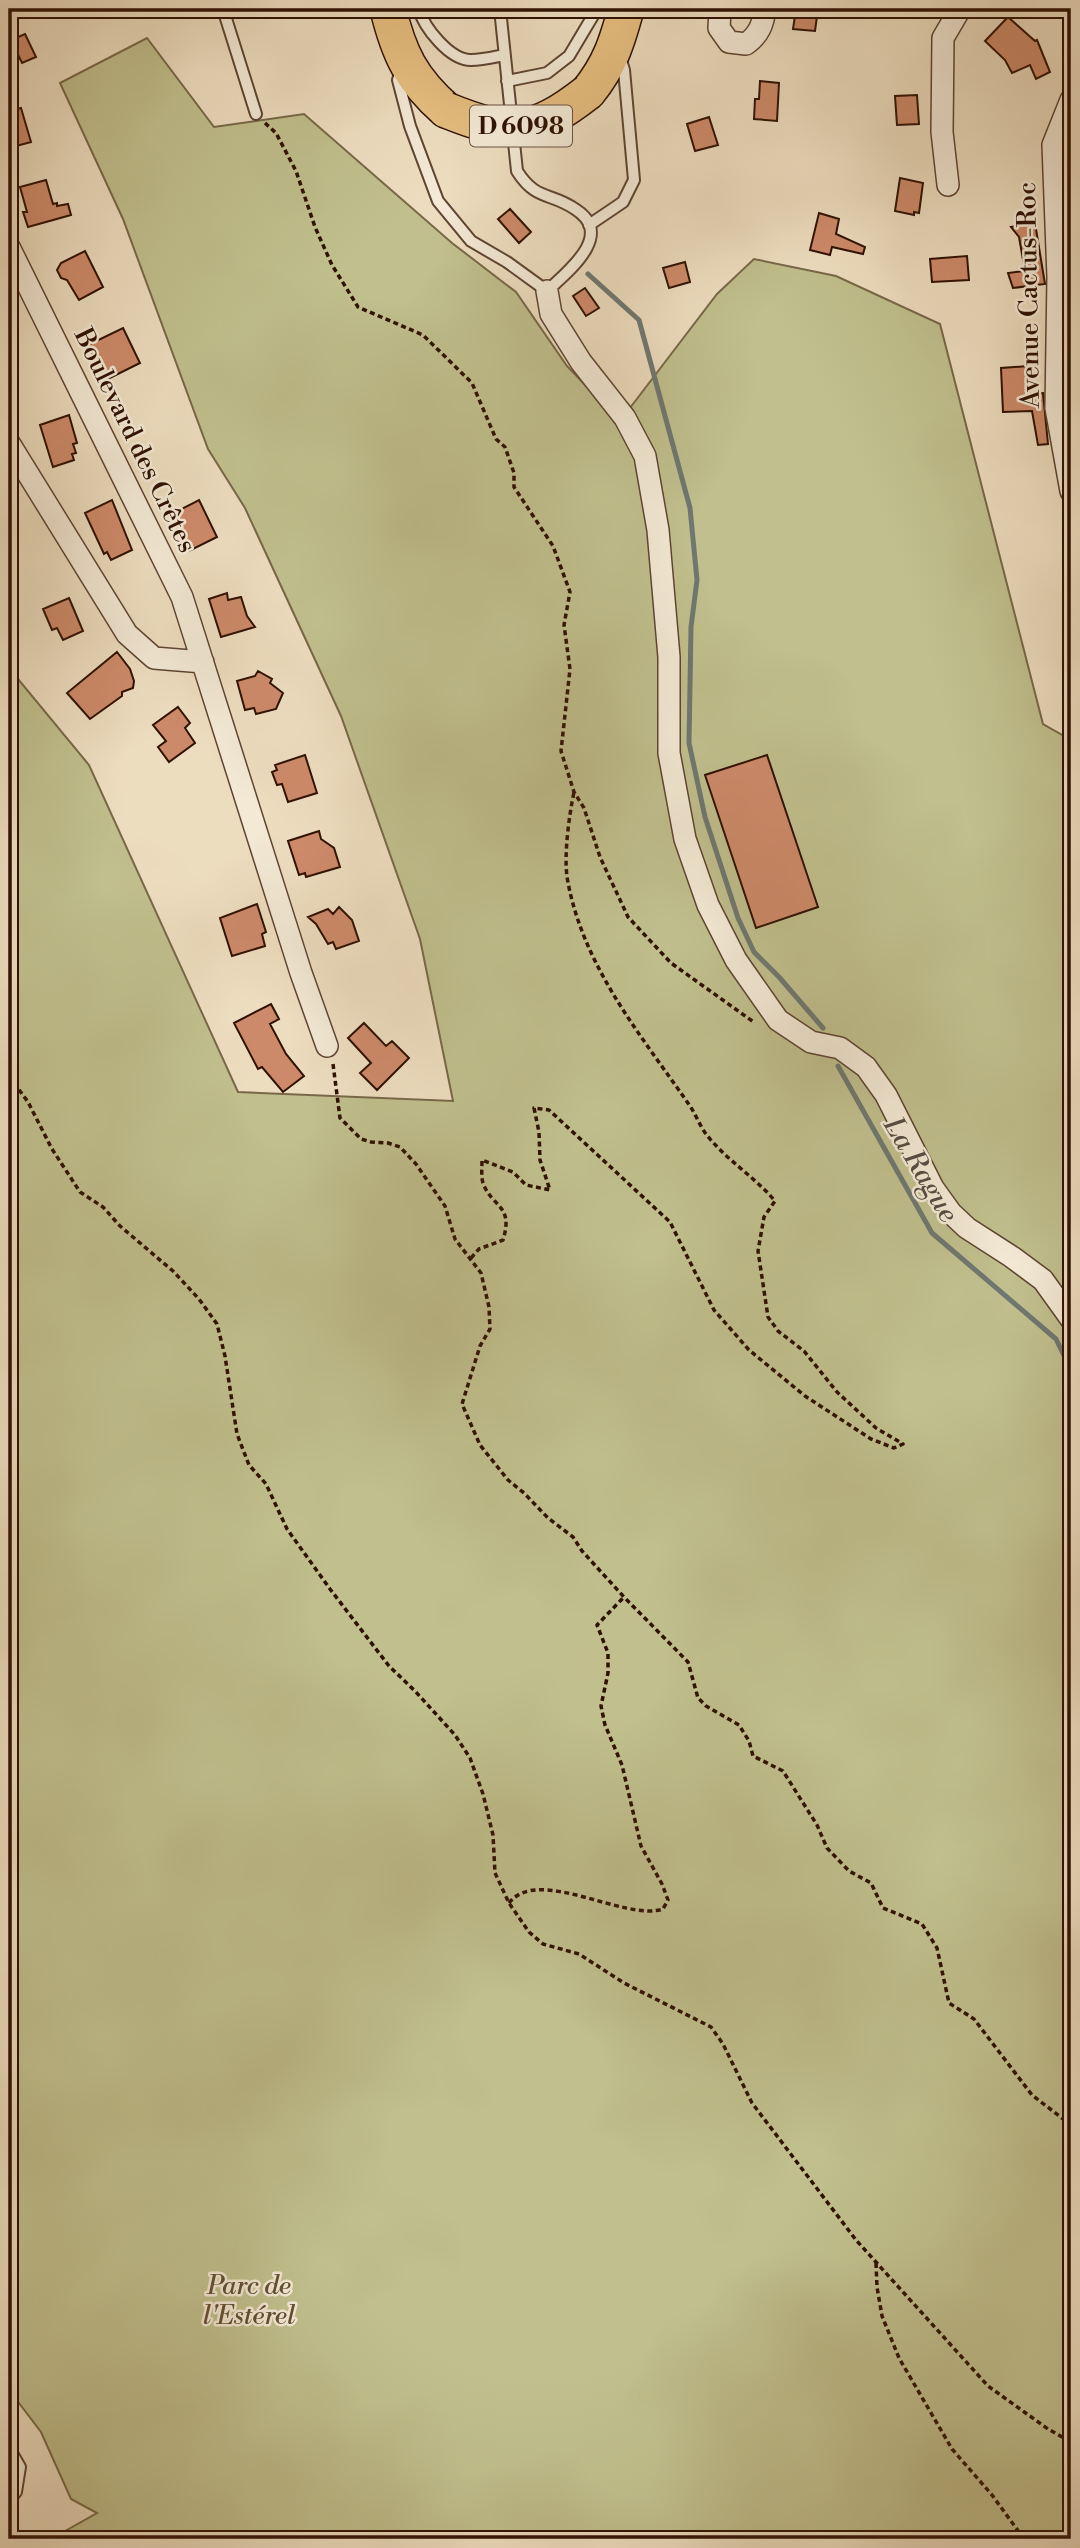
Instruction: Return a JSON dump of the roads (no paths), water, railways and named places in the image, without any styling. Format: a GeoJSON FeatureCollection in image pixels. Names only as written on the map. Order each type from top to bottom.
{"type":"FeatureCollection","features":[{"type":"Feature","properties":{"kind":"main road","name":"D 6098"},"geometry":{"type":"LineString","coordinates":[[388,9],[405,60],[414,77],[446,110],[478,123],[503,128],[529,126],[552,118],[588,92],[605,71],[626,9]]}},
{"type":"Feature","properties":{"kind":"street"},"geometry":{"type":"LineString","coordinates":[[720,9],[719,28],[729,42],[746,44],[756,37],[764,20],[765,9]]}},
{"type":"Feature","properties":{"kind":"street"},"geometry":{"type":"LineString","coordinates":[[948,185],[942,132],[943,38],[960,9]]}},
{"type":"Feature","properties":{"kind":"street","name":"Avenue Cactus-Roc"},"geometry":{"type":"LineString","coordinates":[[1071,100],[1053,145],[1065,276],[1056,408],[1071,491]]}},
{"type":"Feature","properties":{"kind":"street","name":"Boulevard des Crêtes"},"geometry":{"type":"LineString","coordinates":[[9,247],[182,597],[301,974],[327,1046]]}},
{"type":"Feature","properties":{"kind":"street"},"geometry":{"type":"LineString","coordinates":[[547,291],[551,314],[581,362],[625,418],[645,456],[658,530],[670,657],[670,753],[685,839],[708,905],[719,927],[736,960],[778,1020],[811,1042],[840,1048],[866,1067],[886,1095],[933,1188],[951,1213],[967,1228],[1043,1280],[1071,1320]]}},
{"type":"Feature","properties":{"kind":"street"},"geometry":{"type":"LineString","coordinates":[[9,443],[127,634],[154,658],[204,662]]}},
{"type":"Feature","properties":{"kind":"lane"},"geometry":{"type":"LineString","coordinates":[[223,9],[256,114]]}},
{"type":"Feature","properties":{"kind":"lane"},"geometry":{"type":"LineString","coordinates":[[419,9],[444,48],[468,60],[504,55]]}},
{"type":"Feature","properties":{"kind":"lane"},"geometry":{"type":"LineString","coordinates":[[405,60],[398,80],[410,126],[438,201],[471,241],[508,262],[547,291],[588,249],[591,236],[589,225],[577,209],[527,187],[517,171],[500,9]]}},
{"type":"Feature","properties":{"kind":"lane"},"geometry":{"type":"LineString","coordinates":[[507,81],[547,73],[569,56],[597,9]]}},
{"type":"Feature","properties":{"kind":"lane"},"geometry":{"type":"LineString","coordinates":[[589,225],[623,202],[634,180],[624,69],[616,45]]}},
{"type":"Feature","properties":{"kind":"lane"},"geometry":{"type":"LineString","coordinates":[[9,2448],[20,2468],[16,2492],[9,2499]]}},
{"type":"Feature","properties":{"kind":"waterway"},"geometry":{"type":"LineString","coordinates":[[588,274],[639,320],[690,508],[697,580],[691,627],[689,743],[705,817],[738,918],[754,952],[823,1028]]}},
{"type":"Feature","properties":{"kind":"waterway","name":"La Rague"},"geometry":{"type":"LineString","coordinates":[[838,1066],[932,1233],[1056,1339],[1071,1370]]}},
{"type":"Feature","properties":{"kind":"park label","name":"Parc de l'Estérel"},"geometry":{"type":"Point","coordinates":[249,2300]}}]}
